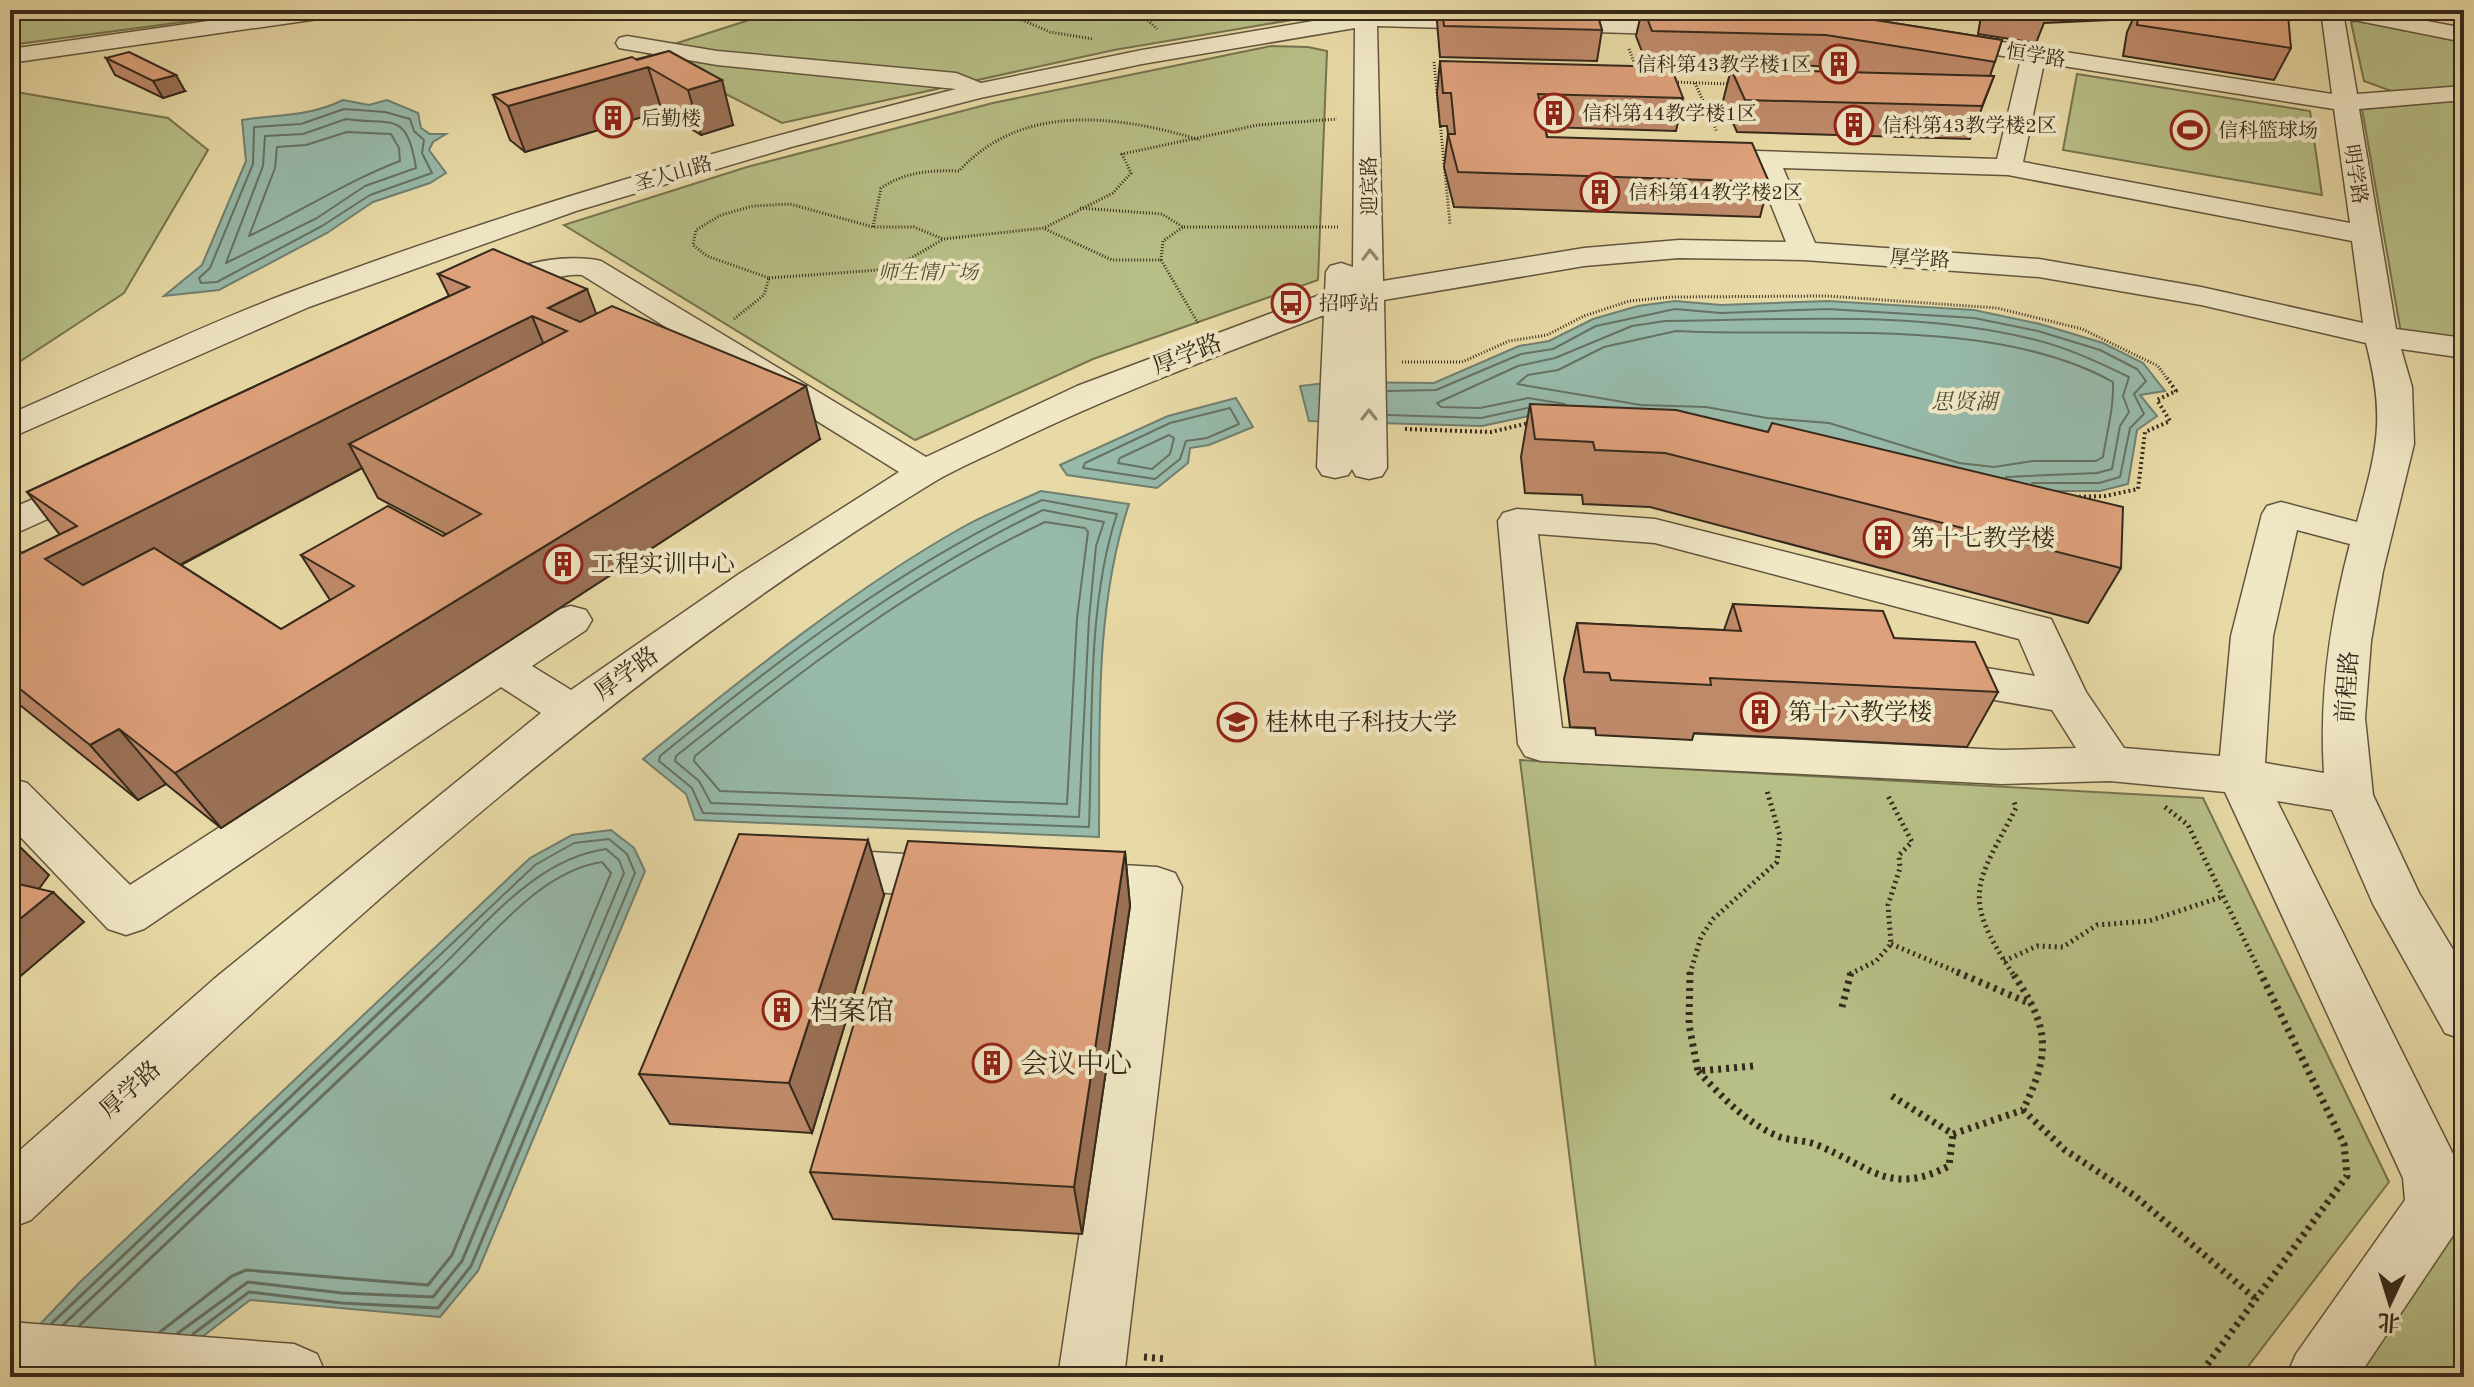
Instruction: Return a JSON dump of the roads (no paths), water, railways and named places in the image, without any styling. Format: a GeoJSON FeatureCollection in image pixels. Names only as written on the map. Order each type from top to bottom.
{"type":"FeatureCollection","features":[{"type":"Feature","properties":{"kind":"street"},"geometry":{"type":"LineString","coordinates":[[10,56],[252,19],[332,10]]}},
{"type":"Feature","properties":{"kind":"street","name":"恒学路"},"geometry":{"type":"LineString","coordinates":[[1942,10],[1922,37],[2344,103],[2464,93]]}},
{"type":"Feature","properties":{"kind":"street"},"geometry":{"type":"LineString","coordinates":[[2333,10],[2464,35]]}},
{"type":"Feature","properties":{"kind":"street","name":"明学路"},"geometry":{"type":"LineString","coordinates":[[2333,10],[2344,103],[2381,337]]}},
{"type":"Feature","properties":{"kind":"street"},"geometry":{"type":"LineString","coordinates":[[2419,10],[2464,11]]}},
{"type":"Feature","properties":{"kind":"street"},"geometry":{"type":"LineString","coordinates":[[1358,15],[1728,30]]}},
{"type":"Feature","properties":{"kind":"street","name":"圣人山路"},"geometry":{"type":"LineString","coordinates":[[10,427],[298,300],[566,205],[782,141],[978,91],[1358,15]]}},
{"type":"Feature","properties":{"kind":"street","name":"迎宾路"},"geometry":{"type":"LineString","coordinates":[[1355,294],[1343,227],[1346,119],[1358,15]]}},
{"type":"Feature","properties":{"kind":"street","name":"迎宾路"},"geometry":{"type":"LineString","coordinates":[[1352,361],[1358,15]]}},
{"type":"Feature","properties":{"kind":"street"},"geometry":{"type":"LineString","coordinates":[[200,53],[245,40],[252,19]]}},
{"type":"Feature","properties":{"kind":"street"},"geometry":{"type":"LineString","coordinates":[[627,43],[704,57],[956,80],[978,91]]}},
{"type":"Feature","properties":{"kind":"street"},"geometry":{"type":"LineString","coordinates":[[2008,167],[2034,55]]}},
{"type":"Feature","properties":{"kind":"street"},"geometry":{"type":"LineString","coordinates":[[1671,156],[2008,167],[2365,235]]}},
{"type":"Feature","properties":{"kind":"street"},"geometry":{"type":"LineString","coordinates":[[1766,159],[1804,251]]}},
{"type":"Feature","properties":{"kind":"street","name":"厚学路"},"geometry":{"type":"LineString","coordinates":[[10,1199],[233,995],[572,712],[753,583],[924,472],[1089,393],[1215,342],[1355,294],[1584,257],[1679,249],[1804,251],[2039,268],[2201,296],[2381,337],[2464,348]]}},
{"type":"Feature","properties":{"kind":"street"},"geometry":{"type":"LineString","coordinates":[[454,311],[540,270],[569,263],[590,267],[924,472]]}},
{"type":"Feature","properties":{"kind":"street","name":"前程路"},"geometry":{"type":"LineString","coordinates":[[2381,337],[2395,387],[2396,444],[2350,641],[2343,718],[2349,795],[2398,904],[2464,1016]]}},
{"type":"Feature","properties":{"kind":"street"},"geometry":{"type":"LineString","coordinates":[[1352,361],[1369,427],[1352,468],[1352,361]]}},
{"type":"Feature","properties":{"kind":"street"},"geometry":{"type":"LineString","coordinates":[[10,524],[125,469]]}},
{"type":"Feature","properties":{"kind":"street"},"geometry":{"type":"LineString","coordinates":[[2319,1377],[2449,1217],[2433,1176],[2241,776],[2252,636],[2281,514],[2373,538]]}},
{"type":"Feature","properties":{"kind":"street"},"geometry":{"type":"LineString","coordinates":[[2110,764],[2066,697],[2036,629],[1655,531],[1517,521],[1552,650],[1541,744],[2002,767],[2110,764],[2241,776],[2349,795]]}},
{"type":"Feature","properties":{"kind":"street"},"geometry":{"type":"LineString","coordinates":[[10,796],[126,914],[571,620]]}},
{"type":"Feature","properties":{"kind":"street"},"geometry":{"type":"LineString","coordinates":[[1895,661],[1922,673],[2066,697]]}},
{"type":"Feature","properties":{"kind":"street"},"geometry":{"type":"LineString","coordinates":[[501,667],[572,712]]}},
{"type":"Feature","properties":{"kind":"street"},"geometry":{"type":"LineString","coordinates":[[766,867],[1157,887],[1091,1377]]}},
{"type":"Feature","properties":{"kind":"street"},"geometry":{"type":"LineString","coordinates":[[10,1355],[294,1377]]}},
{"type":"Feature","properties":{"kind":"water"},"geometry":{"type":"Polygon","coordinates":[[[343,100],[369,105],[387,100],[418,113],[421,128],[430,134],[446,134],[433,142],[429,150],[446,173],[430,183],[373,202],[327,233],[219,290],[164,296],[202,265],[246,161],[242,120],[305,112],[343,100]]]}},
{"type":"Feature","properties":{"kind":"water","name":"思贤湖"},"geometry":{"type":"Polygon","coordinates":[[[1675,301],[1721,305],[1828,301],[1974,310],[2040,324],[2103,343],[2143,363],[2165,391],[2140,395],[2157,416],[2137,430],[2128,484],[2100,491],[2034,491],[1529,416],[1482,426],[1309,421],[1300,386],[1334,382],[1434,383],[1519,346],[1549,341],[1593,319],[1638,306],[1675,301]]]}},
{"type":"Feature","properties":{"kind":"water"},"geometry":{"type":"Polygon","coordinates":[[[1236,398],[1253,427],[1209,445],[1190,448],[1188,463],[1157,488],[1067,475],[1060,465],[1168,416],[1236,398]]]}},
{"type":"Feature","properties":{"kind":"water"},"geometry":{"type":"Polygon","coordinates":[[[1041,491],[1129,504],[1118,544],[1104,627],[1099,837],[695,820],[686,794],[643,759],[759,667],[880,578],[963,527],[1041,491]]]}},
{"type":"Feature","properties":{"kind":"water"},"geometry":{"type":"Polygon","coordinates":[[[611,830],[634,848],[645,871],[478,1271],[440,1317],[250,1300],[150,1377],[10,1356],[79,1283],[530,858],[572,835],[611,830]]]}},
{"type":"Feature","properties":{"kind":"place","name":"信科第43教学楼1区"},"geometry":{"type":"Point","coordinates":[1839,64]}},
{"type":"Feature","properties":{"kind":"place","name":"信科第44教学楼1区"},"geometry":{"type":"Point","coordinates":[1554,113]}},
{"type":"Feature","properties":{"kind":"place","name":"后勤楼"},"geometry":{"type":"Point","coordinates":[613,118]}},
{"type":"Feature","properties":{"kind":"place","name":"信科第43教学楼2区"},"geometry":{"type":"Point","coordinates":[1854,125]}},
{"type":"Feature","properties":{"kind":"place","name":"信科篮球场"},"geometry":{"type":"Point","coordinates":[2190,130]}},
{"type":"Feature","properties":{"kind":"place","name":"信科第44教学楼2区"},"geometry":{"type":"Point","coordinates":[1600,192]}},
{"type":"Feature","properties":{"kind":"place","name":"招呼站"},"geometry":{"type":"Point","coordinates":[1291,303]}},
{"type":"Feature","properties":{"kind":"place","name":"第十七教学楼"},"geometry":{"type":"Point","coordinates":[1883,538]}},
{"type":"Feature","properties":{"kind":"place","name":"工程实训中心"},"geometry":{"type":"Point","coordinates":[563,564]}},
{"type":"Feature","properties":{"kind":"place","name":"第十六教学楼"},"geometry":{"type":"Point","coordinates":[1760,712]}},
{"type":"Feature","properties":{"kind":"place","name":"桂林电子科技大学"},"geometry":{"type":"Point","coordinates":[1237,722]}},
{"type":"Feature","properties":{"kind":"place","name":"档案馆"},"geometry":{"type":"Point","coordinates":[782,1010]}},
{"type":"Feature","properties":{"kind":"place","name":"会议中心"},"geometry":{"type":"Point","coordinates":[992,1063]}},
{"type":"Feature","properties":{"kind":"park label","name":"师生情广场"},"geometry":{"type":"Point","coordinates":[928,272]}}]}
